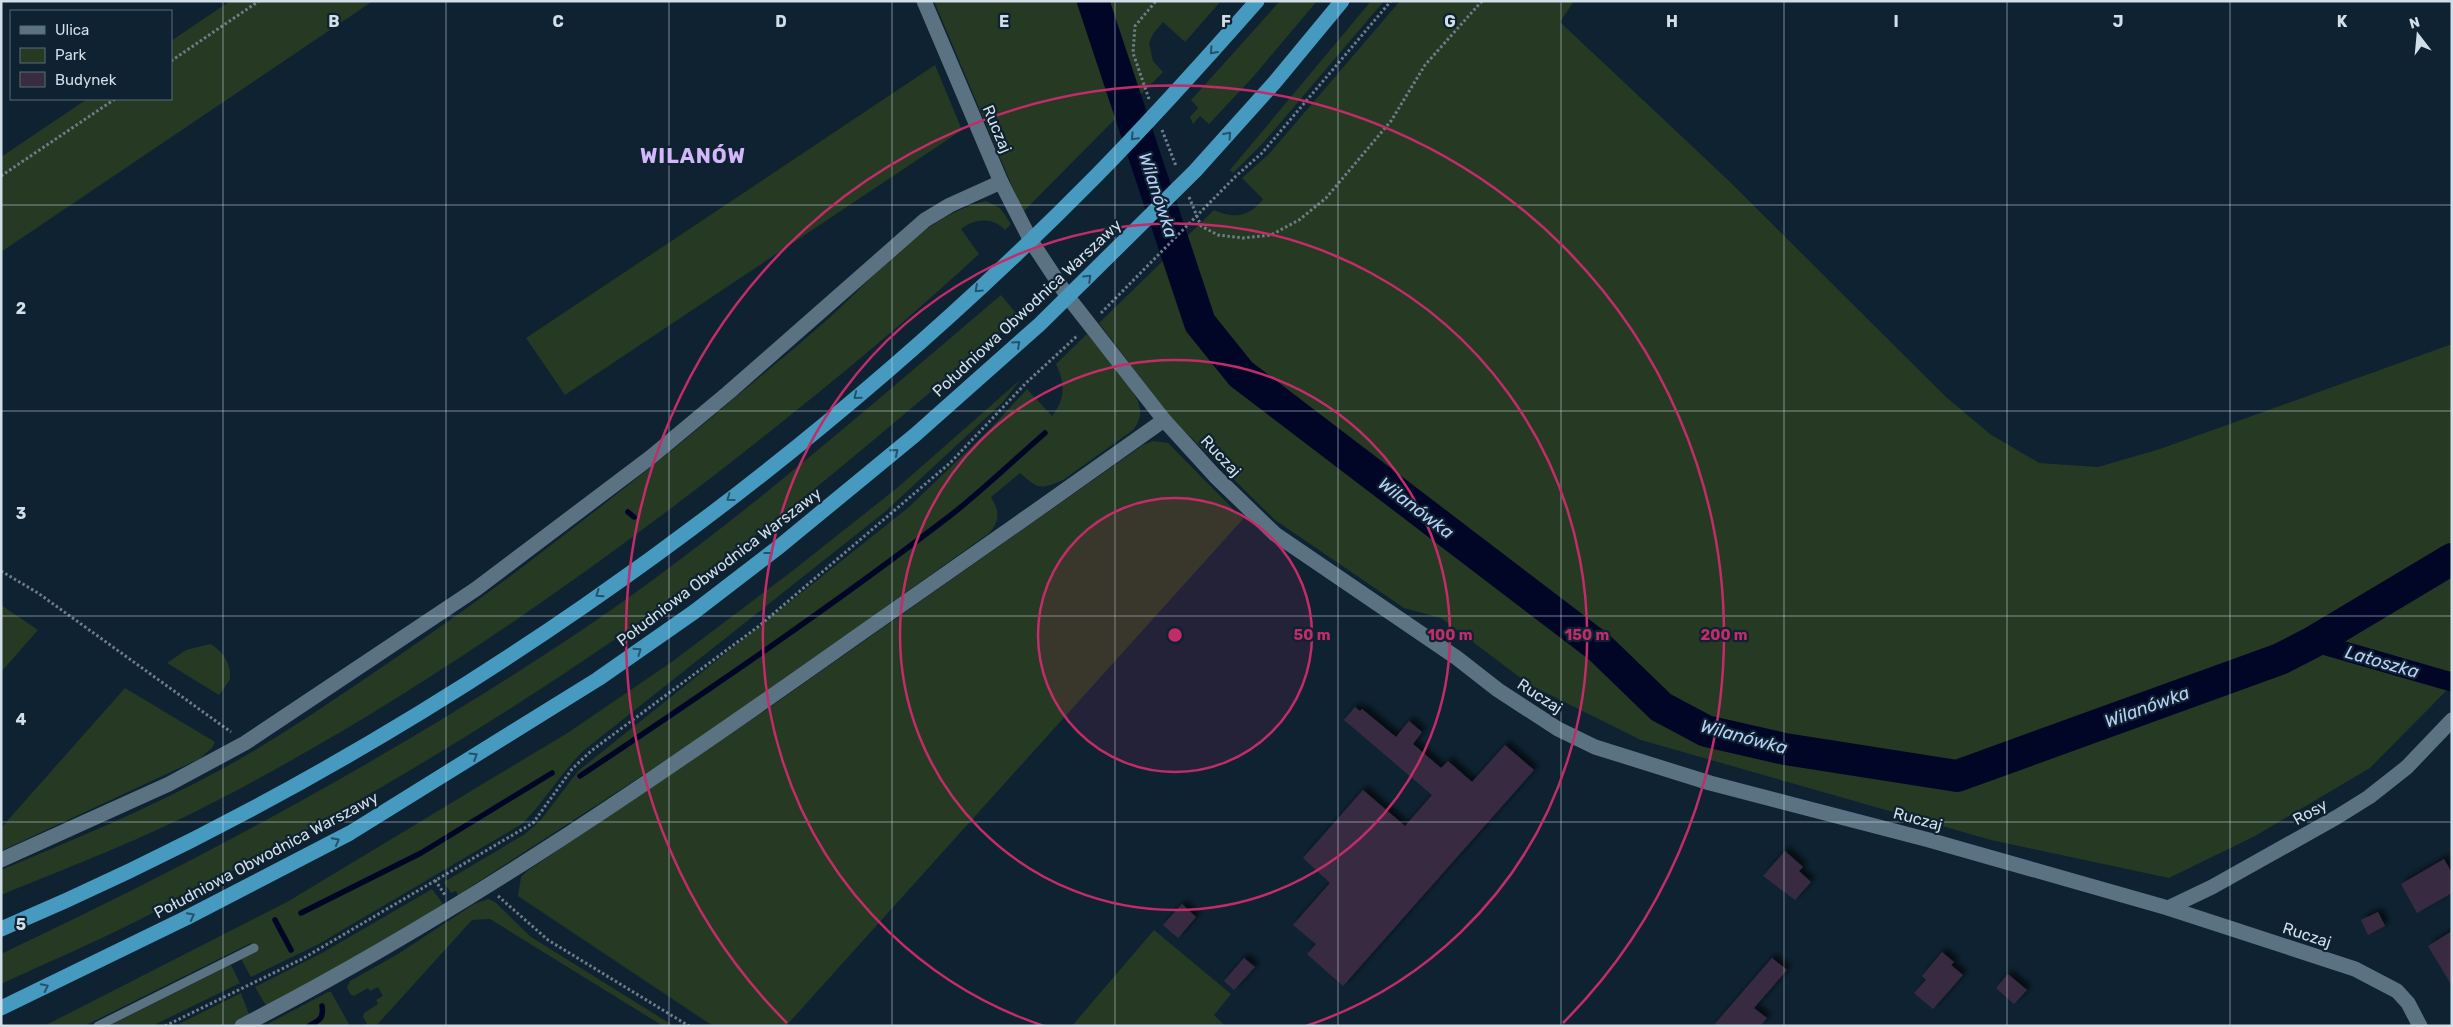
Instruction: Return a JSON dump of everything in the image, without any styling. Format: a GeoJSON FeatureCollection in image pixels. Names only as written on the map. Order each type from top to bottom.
{"type":"FeatureCollection","features":[{"type":"Feature","properties":{"kind":"highway"},"geometry":{"type":"LineString","coordinates":[[1,929],[158,858],[318,773],[412,718],[513,653],[637,567],[749,484],[868,387],[1014,256],[1168,102],[1257,1]]}},
{"type":"Feature","properties":{"kind":"highway","name":"Południowa Obwodnica Warszawy"},"geometry":{"type":"LineString","coordinates":[[1,1008],[186,918],[350,833],[598,679],[780,546],[915,434],[1040,324],[1195,171],[1275,82],[1342,1]]}},
{"type":"Feature","properties":{"kind":"street","name":"Ruczaj"},"geometry":{"type":"LineString","coordinates":[[924,1],[1001,182],[1031,241],[1068,297],[1164,420],[1226,488],[1274,534],[1457,658],[1498,690],[1573,736],[1595,747],[1710,783],[1929,840],[2168,908],[2355,969],[2397,991],[2408,1003],[2420,1026]]}},
{"type":"Feature","properties":{"kind":"street"},"geometry":{"type":"LineString","coordinates":[[1,860],[169,784],[245,743],[476,590],[651,457],[742,381],[925,220],[950,205],[1001,182]]}},
{"type":"Feature","properties":{"kind":"street"},"geometry":{"type":"LineString","coordinates":[[242,1026],[328,981],[487,887],[641,788],[1164,420]]}},
{"type":"Feature","properties":{"kind":"street","name":"Rosy"},"geometry":{"type":"LineString","coordinates":[[2168,908],[2212,887],[2369,797],[2407,767],[2452,720]]}},
{"type":"Feature","properties":{"kind":"lane"},"geometry":{"type":"LineString","coordinates":[[98,1026],[254,948]]}},
{"type":"Feature","properties":{"kind":"path"},"geometry":{"type":"LineString","coordinates":[[172,60],[259,1]]}},
{"type":"Feature","properties":{"kind":"path"},"geometry":{"type":"LineString","coordinates":[[1151,103],[1133,53],[1135,26],[1156,1]]}},
{"type":"Feature","properties":{"kind":"path"},"geometry":{"type":"LineString","coordinates":[[1096,318],[1262,153],[1391,1]]}},
{"type":"Feature","properties":{"kind":"path"},"geometry":{"type":"LineString","coordinates":[[1187,191],[1201,226],[1218,235],[1243,238],[1271,235],[1299,220],[1326,198],[1391,121],[1425,65],[1482,1]]}},
{"type":"Feature","properties":{"kind":"path"},"geometry":{"type":"LineString","coordinates":[[1,176],[114,100]]}},
{"type":"Feature","properties":{"kind":"path"},"geometry":{"type":"LineString","coordinates":[[1158,121],[1180,174]]}},
{"type":"Feature","properties":{"kind":"path"},"geometry":{"type":"LineString","coordinates":[[165,1026],[302,959],[533,822],[572,769],[591,751],[759,626],[950,463],[1026,383],[1082,331]]}},
{"type":"Feature","properties":{"kind":"path"},"geometry":{"type":"LineString","coordinates":[[1,571],[38,593],[245,743]]}},
{"type":"Feature","properties":{"kind":"path"},"geometry":{"type":"LineString","coordinates":[[487,887],[548,940],[689,1026]]}},
{"type":"Feature","properties":{"kind":"green space"},"geometry":{"type":"Polygon","coordinates":[[[230,1],[373,1],[1,252],[1,157],[86,100],[172,100],[172,40],[230,1]]]}},
{"type":"Feature","properties":{"kind":"green space"},"geometry":{"type":"Polygon","coordinates":[[[934,1],[1221,1],[1185,42],[1163,22],[1153,34],[1149,43],[1153,61],[1163,72],[1133,102],[1106,25],[1096,33],[1118,116],[1023,212],[934,1]]]}},
{"type":"Feature","properties":{"kind":"green space"},"geometry":{"type":"Polygon","coordinates":[[[1280,1],[1317,1],[1253,77],[1209,124],[1200,116],[1193,124],[1190,117],[1198,108],[1191,100],[1280,1]]]}},
{"type":"Feature","properties":{"kind":"green space"},"geometry":{"type":"Polygon","coordinates":[[[1371,1],[1384,1],[1264,142],[1233,173],[1230,170],[1371,1]]]}},
{"type":"Feature","properties":{"kind":"green space"},"geometry":{"type":"Polygon","coordinates":[[[1400,1],[1574,1],[1560,22],[1728,180],[1946,397],[1990,434],[2039,463],[2098,467],[2160,449],[2452,344],[2452,685],[2370,768],[2255,836],[2169,878],[1991,840],[1641,740],[1530,685],[1441,618],[1404,608],[1275,520],[1171,418],[1099,323],[1171,253],[1184,300],[1212,352],[1237,380],[1335,454],[1344,443],[1274,391],[1241,361],[1227,345],[1217,330],[1207,308],[1182,241],[1214,210],[1228,215],[1241,215],[1253,210],[1258,205],[1263,199],[1242,178],[1269,154],[1400,1]]]}},
{"type":"Feature","properties":{"kind":"green space"},"geometry":{"type":"Polygon","coordinates":[[[935,65],[962,130],[565,395],[526,338],[935,65]]]}},
{"type":"Feature","properties":{"kind":"green space"},"geometry":{"type":"Polygon","coordinates":[[[986,201],[1000,208],[1011,224],[1005,230],[994,223],[983,220],[961,229],[979,254],[947,283],[850,367],[750,448],[657,519],[536,606],[412,689],[283,765],[165,826],[1,895],[1,870],[139,810],[220,770],[311,715],[445,624],[552,544],[685,440],[818,328],[901,249],[941,220],[963,209],[986,201]]]}},
{"type":"Feature","properties":{"kind":"green space"},"geometry":{"type":"Polygon","coordinates":[[[1001,295],[1019,317],[869,444],[768,526],[717,566],[611,642],[496,718],[318,824],[135,922],[1,984],[1,954],[222,844],[366,764],[507,679],[576,634],[632,595],[740,513],[1001,295]]]}},
{"type":"Feature","properties":{"kind":"green space"},"geometry":{"type":"Polygon","coordinates":[[[1087,334],[1137,398],[1140,415],[1133,430],[1063,480],[1040,486],[1035,485],[1020,473],[991,497],[996,507],[997,521],[988,534],[711,731],[458,895],[456,891],[451,893],[444,882],[525,834],[540,821],[578,771],[909,507],[990,429],[1027,389],[1052,416],[1060,403],[1063,390],[1056,364],[1087,334]]]}},
{"type":"Feature","properties":{"kind":"green space"},"geometry":{"type":"Polygon","coordinates":[[[1021,379],[1003,402],[886,511],[583,751],[522,824],[317,945],[251,977],[241,959],[256,952],[251,943],[84,1026],[44,1026],[287,902],[569,732],[673,661],[791,572],[897,488],[1021,379]]]}},
{"type":"Feature","properties":{"kind":"green space"},"geometry":{"type":"Polygon","coordinates":[[[1153,441],[1168,443],[1243,519],[786,1026],[713,1026],[518,896],[521,877],[527,871],[766,710],[1143,445],[1153,441]]]}},
{"type":"Feature","properties":{"kind":"green space"},"geometry":{"type":"Polygon","coordinates":[[[1,605],[38,630],[1,672],[1,605]]]}},
{"type":"Feature","properties":{"kind":"green space"},"geometry":{"type":"Polygon","coordinates":[[[210,644],[222,653],[229,667],[230,678],[219,695],[167,663],[186,650],[210,644]]]}},
{"type":"Feature","properties":{"kind":"green space"},"geometry":{"type":"Polygon","coordinates":[[[125,688],[215,742],[212,748],[199,759],[1,851],[1,828],[125,688]]]}},
{"type":"Feature","properties":{"kind":"green space"},"geometry":{"type":"Polygon","coordinates":[[[432,889],[443,904],[322,981],[270,1007],[265,1004],[255,987],[322,953],[432,889]]]}},
{"type":"Feature","properties":{"kind":"green space"},"geometry":{"type":"Polygon","coordinates":[[[488,899],[495,902],[531,937],[674,1026],[663,1026],[490,919],[472,920],[376,1026],[363,1026],[367,1024],[363,1017],[364,1013],[378,1004],[376,1000],[383,996],[378,987],[370,991],[368,988],[354,996],[350,994],[347,987],[350,981],[398,954],[474,904],[488,899]]]}},
{"type":"Feature","properties":{"kind":"green space"},"geometry":{"type":"Polygon","coordinates":[[[1154,930],[1231,994],[1214,1015],[1225,1026],[1072,1026],[1154,930]]]}},
{"type":"Feature","properties":{"kind":"green space"},"geometry":{"type":"Polygon","coordinates":[[[231,965],[240,983],[152,1026],[109,1026],[231,965]]]}},
{"type":"Feature","properties":{"kind":"green space"},"geometry":{"type":"Polygon","coordinates":[[[331,992],[350,1026],[264,1026],[331,992]]]}},
{"type":"Feature","properties":{"kind":"green space"},"geometry":{"type":"Polygon","coordinates":[[[241,993],[250,1017],[232,1026],[175,1026],[241,993]]]}},
{"type":"Feature","properties":{"kind":"building"},"geometry":{"type":"Polygon","coordinates":[[[1355,707],[1360,711],[1362,709],[1396,737],[1409,721],[1422,732],[1413,744],[1441,768],[1448,761],[1472,782],[1505,745],[1534,770],[1343,986],[1307,954],[1316,944],[1293,925],[1330,883],[1303,858],[1363,790],[1405,826],[1432,795],[1344,720],[1355,707]]]}},
{"type":"Feature","properties":{"kind":"building"},"geometry":{"type":"Polygon","coordinates":[[[1785,851],[1803,867],[1799,871],[1811,882],[1795,900],[1763,876],[1785,851]]]}},
{"type":"Feature","properties":{"kind":"building"},"geometry":{"type":"Polygon","coordinates":[[[2444,859],[2452,873],[2452,893],[2417,913],[2401,884],[2444,859]]]}},
{"type":"Feature","properties":{"kind":"building"},"geometry":{"type":"Polygon","coordinates":[[[1182,904],[1196,917],[1178,938],[1163,925],[1182,904]]]}},
{"type":"Feature","properties":{"kind":"building"},"geometry":{"type":"Polygon","coordinates":[[[2378,912],[2385,926],[2368,935],[2361,920],[2378,912]]]}},
{"type":"Feature","properties":{"kind":"building"},"geometry":{"type":"Polygon","coordinates":[[[2452,931],[2452,986],[2428,946],[2452,931]]]}},
{"type":"Feature","properties":{"kind":"building"},"geometry":{"type":"Polygon","coordinates":[[[1942,952],[1954,962],[1951,965],[1963,975],[1933,1009],[1914,993],[1926,980],[1922,976],[1942,952]]]}},
{"type":"Feature","properties":{"kind":"building"},"geometry":{"type":"Polygon","coordinates":[[[1244,958],[1255,967],[1234,990],[1224,981],[1244,958]]]}},
{"type":"Feature","properties":{"kind":"building"},"geometry":{"type":"Polygon","coordinates":[[[1772,958],[1787,970],[1754,1008],[1767,1018],[1760,1026],[1713,1026],[1772,958]]]}},
{"type":"Feature","properties":{"kind":"building"},"geometry":{"type":"Polygon","coordinates":[[[2008,974],[2027,990],[2014,1004],[1996,988],[2008,974]]]}},
{"type":"Feature","properties":{"kind":"waterway","name":"Wilanówka"},"geometry":{"type":"LineString","coordinates":[[1093,1],[1200,323],[1241,374],[1599,647],[1661,707],[1706,731],[1785,749],[1957,776],[2280,659],[2313,642],[2452,559]]}},
{"type":"Feature","properties":{"kind":"waterway"},"geometry":{"type":"LineString","coordinates":[[580,776],[768,649],[860,583],[951,515],[1045,433]]}},
{"type":"Feature","properties":{"kind":"waterway"},"geometry":{"type":"LineString","coordinates":[[628,512],[634,517]]}},
{"type":"Feature","properties":{"kind":"waterway","name":"Latoszka"},"geometry":{"type":"LineString","coordinates":[[2313,642],[2452,682]]}},
{"type":"Feature","properties":{"kind":"waterway"},"geometry":{"type":"LineString","coordinates":[[301,913],[421,853],[552,773]]}},
{"type":"Feature","properties":{"kind":"waterway"},"geometry":{"type":"LineString","coordinates":[[275,920],[291,950]]}},
{"type":"Feature","properties":{"kind":"waterway"},"geometry":{"type":"LineString","coordinates":[[309,1026],[320,1019],[322,1006]]}},
{"type":"Feature","properties":{"kind":"district","name":"WILANÓW"},"geometry":{"type":"Point","coordinates":[693,155]}}]}
